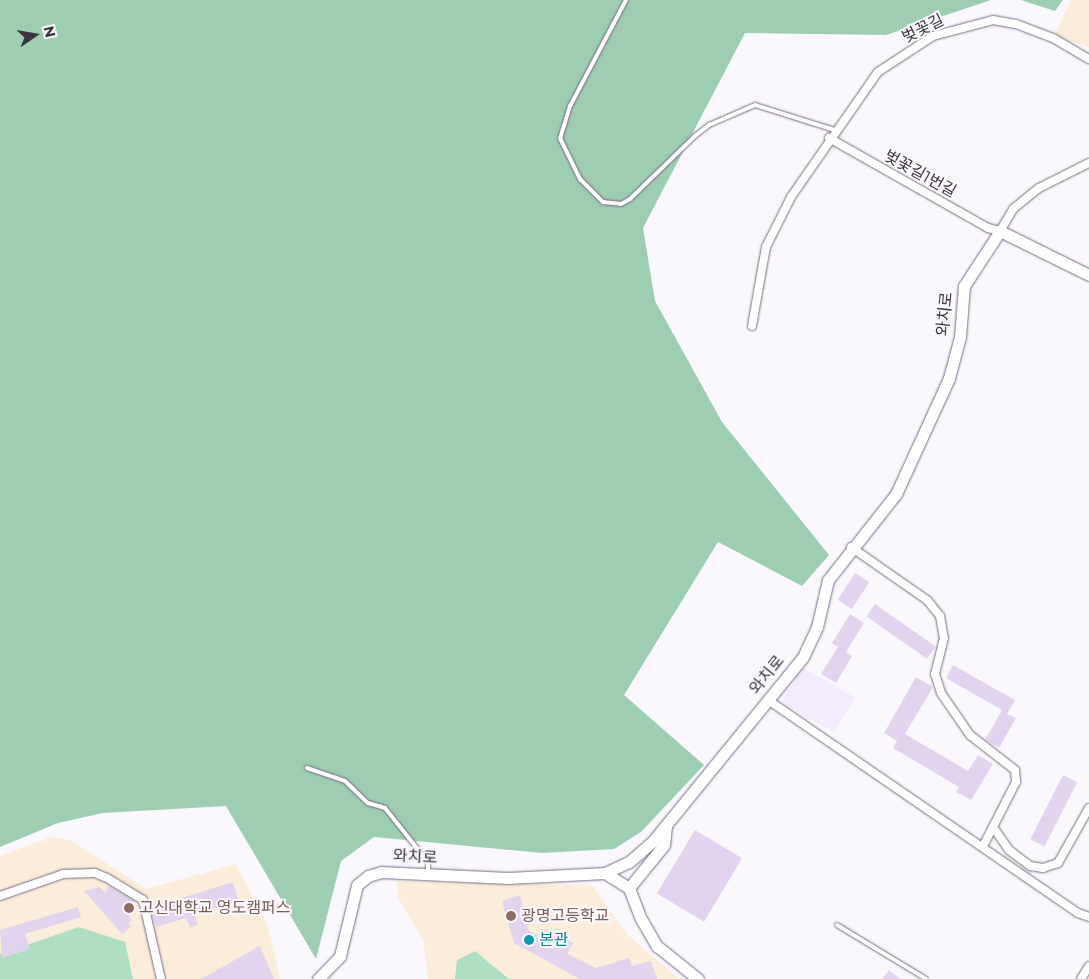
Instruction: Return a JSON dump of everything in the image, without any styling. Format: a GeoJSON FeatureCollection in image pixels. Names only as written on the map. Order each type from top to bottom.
{"type":"FeatureCollection","features":[{"type":"Feature","properties":{"kind":"main road"},"geometry":{"type":"LineString","coordinates":[[1000,231],[1089,275]]}},
{"type":"Feature","properties":{"kind":"main road","name":"와치로"},"geometry":{"type":"LineString","coordinates":[[318,979],[340,956],[358,885],[368,876],[381,872],[508,878],[605,873],[629,862],[666,825],[803,656],[817,627],[822,592],[851,546],[896,494],[949,378],[960,337],[964,286],[1000,231]]}},
{"type":"Feature","properties":{"kind":"main road"},"geometry":{"type":"LineString","coordinates":[[630,888],[664,845],[666,825]]}},
{"type":"Feature","properties":{"kind":"main road"},"geometry":{"type":"LineString","coordinates":[[605,873],[630,888],[640,917],[657,946],[698,979]]}},
{"type":"Feature","properties":{"kind":"street","name":"벚꽃길"},"geometry":{"type":"LineString","coordinates":[[752,326],[766,247],[790,197],[829,138],[878,72],[911,47],[956,28],[993,20],[1016,24],[1066,44],[1089,59]]}},
{"type":"Feature","properties":{"kind":"street","name":"벚꽃길1번길"},"geometry":{"type":"LineString","coordinates":[[829,138],[988,228],[1000,231]]}},
{"type":"Feature","properties":{"kind":"street"},"geometry":{"type":"LineString","coordinates":[[1000,231],[1013,210],[1039,188],[1089,163]]}},
{"type":"Feature","properties":{"kind":"street"},"geometry":{"type":"LineString","coordinates":[[851,546],[927,600],[940,616],[944,638],[935,674],[941,693],[970,735],[1015,770],[1016,782],[982,846]]}},
{"type":"Feature","properties":{"kind":"street"},"geometry":{"type":"LineString","coordinates":[[768,700],[1089,917]]}},
{"type":"Feature","properties":{"kind":"street"},"geometry":{"type":"LineString","coordinates":[[993,827],[1022,862],[1043,868],[1065,857],[1089,808]]}},
{"type":"Feature","properties":{"kind":"street"},"geometry":{"type":"LineString","coordinates":[[0,896],[63,874],[95,873],[107,878],[143,900],[161,979]]}},
{"type":"Feature","properties":{"kind":"street"},"geometry":{"type":"LineString","coordinates":[[1081,979],[1089,966]]}},
{"type":"Feature","properties":{"kind":"lane"},"geometry":{"type":"LineString","coordinates":[[626,0],[570,106],[560,138],[580,179],[603,202],[621,204],[630,199],[695,136],[755,105],[835,130]]}},
{"type":"Feature","properties":{"kind":"lane"},"geometry":{"type":"LineString","coordinates":[[307,768],[345,781],[368,803],[385,808],[428,862],[428,874]]}},
{"type":"Feature","properties":{"kind":"lane"},"geometry":{"type":"LineString","coordinates":[[837,925],[926,979]]}},
{"type":"Feature","properties":{"kind":"shaded area"},"geometry":{"type":"Polygon","coordinates":[[[1071,0],[1089,0],[1089,47],[1054,36],[1071,0]]]}},
{"type":"Feature","properties":{"kind":"shaded area"},"geometry":{"type":"Polygon","coordinates":[[[802,667],[855,698],[834,733],[782,703],[802,667]]]}},
{"type":"Feature","properties":{"kind":"shaded area","name":"고신대학교 영도캠퍼스"},"geometry":{"type":"Polygon","coordinates":[[[51,837],[71,840],[146,889],[236,864],[268,926],[280,979],[0,979],[0,856],[51,837]]]}},
{"type":"Feature","properties":{"kind":"shaded area","name":"광명고등학교"},"geometry":{"type":"Polygon","coordinates":[[[397,881],[592,885],[627,934],[679,979],[428,979],[423,940],[398,898],[397,881]]]}},
{"type":"Feature","properties":{"kind":"green space"},"geometry":{"type":"Polygon","coordinates":[[[0,0],[991,0],[886,35],[745,33],[643,228],[655,301],[722,422],[829,555],[802,586],[718,542],[624,695],[704,765],[641,832],[614,849],[542,853],[374,837],[341,861],[316,959],[226,806],[103,813],[58,823],[0,847],[0,0]]]}},
{"type":"Feature","properties":{"kind":"green space"},"geometry":{"type":"Polygon","coordinates":[[[1021,0],[1063,0],[1055,11],[1021,0]]]}},
{"type":"Feature","properties":{"kind":"green space"},"geometry":{"type":"Polygon","coordinates":[[[79,927],[125,942],[133,979],[0,979],[0,954],[79,927]]]}},
{"type":"Feature","properties":{"kind":"green space"},"geometry":{"type":"Polygon","coordinates":[[[475,951],[509,979],[455,979],[457,960],[475,951]]]}},
{"type":"Feature","properties":{"kind":"building"},"geometry":{"type":"Polygon","coordinates":[[[855,573],[869,582],[852,609],[838,600],[855,573]]]}},
{"type":"Feature","properties":{"kind":"building"},"geometry":{"type":"Polygon","coordinates":[[[875,604],[936,646],[927,659],[866,616],[875,604]]]}},
{"type":"Feature","properties":{"kind":"building"},"geometry":{"type":"Polygon","coordinates":[[[850,614],[864,623],[846,652],[852,656],[836,683],[821,674],[838,647],[832,643],[850,614]]]}},
{"type":"Feature","properties":{"kind":"building"},"geometry":{"type":"Polygon","coordinates":[[[953,665],[1015,700],[1007,714],[1016,718],[999,748],[985,740],[1002,710],[946,678],[953,665]]]}},
{"type":"Feature","properties":{"kind":"building"},"geometry":{"type":"Polygon","coordinates":[[[916,677],[933,687],[905,734],[968,771],[978,755],[993,764],[971,800],[956,792],[959,787],[893,748],[897,741],[884,733],[916,677]]]}},
{"type":"Feature","properties":{"kind":"building"},"geometry":{"type":"Polygon","coordinates":[[[1063,775],[1077,782],[1045,846],[1030,839],[1063,775]]]}},
{"type":"Feature","properties":{"kind":"building"},"geometry":{"type":"Polygon","coordinates":[[[695,830],[742,858],[704,922],[657,893],[695,830]]]}},
{"type":"Feature","properties":{"kind":"building"},"geometry":{"type":"Polygon","coordinates":[[[233,882],[239,902],[194,913],[198,925],[190,927],[186,918],[156,927],[150,908],[233,882]]]}},
{"type":"Feature","properties":{"kind":"building"},"geometry":{"type":"Polygon","coordinates":[[[109,886],[135,901],[122,908],[132,920],[128,923],[131,927],[122,934],[84,891],[99,887],[106,893],[109,886]]]}},
{"type":"Feature","properties":{"kind":"building","name":"본관"},"geometry":{"type":"Polygon","coordinates":[[[520,895],[528,930],[555,946],[561,936],[573,943],[567,954],[596,968],[629,958],[632,966],[651,961],[657,979],[580,979],[514,943],[502,901],[520,895]]]}},
{"type":"Feature","properties":{"kind":"building"},"geometry":{"type":"Polygon","coordinates":[[[78,907],[81,917],[25,934],[30,949],[2,958],[0,930],[78,907]]]}},
{"type":"Feature","properties":{"kind":"building"},"geometry":{"type":"Polygon","coordinates":[[[260,946],[274,979],[201,979],[260,946]]]}},
{"type":"Feature","properties":{"kind":"building"},"geometry":{"type":"Polygon","coordinates":[[[889,970],[900,979],[882,979],[889,970]]]}},
{"type":"Feature","properties":{"kind":"place","name":"고신대학교 영도캠퍼스"},"geometry":{"type":"Point","coordinates":[129,908]}},
{"type":"Feature","properties":{"kind":"place","name":"광명고등학교"},"geometry":{"type":"Point","coordinates":[511,916]}},
{"type":"Feature","properties":{"kind":"place","name":"본관"},"geometry":{"type":"Point","coordinates":[529,940]}}]}
